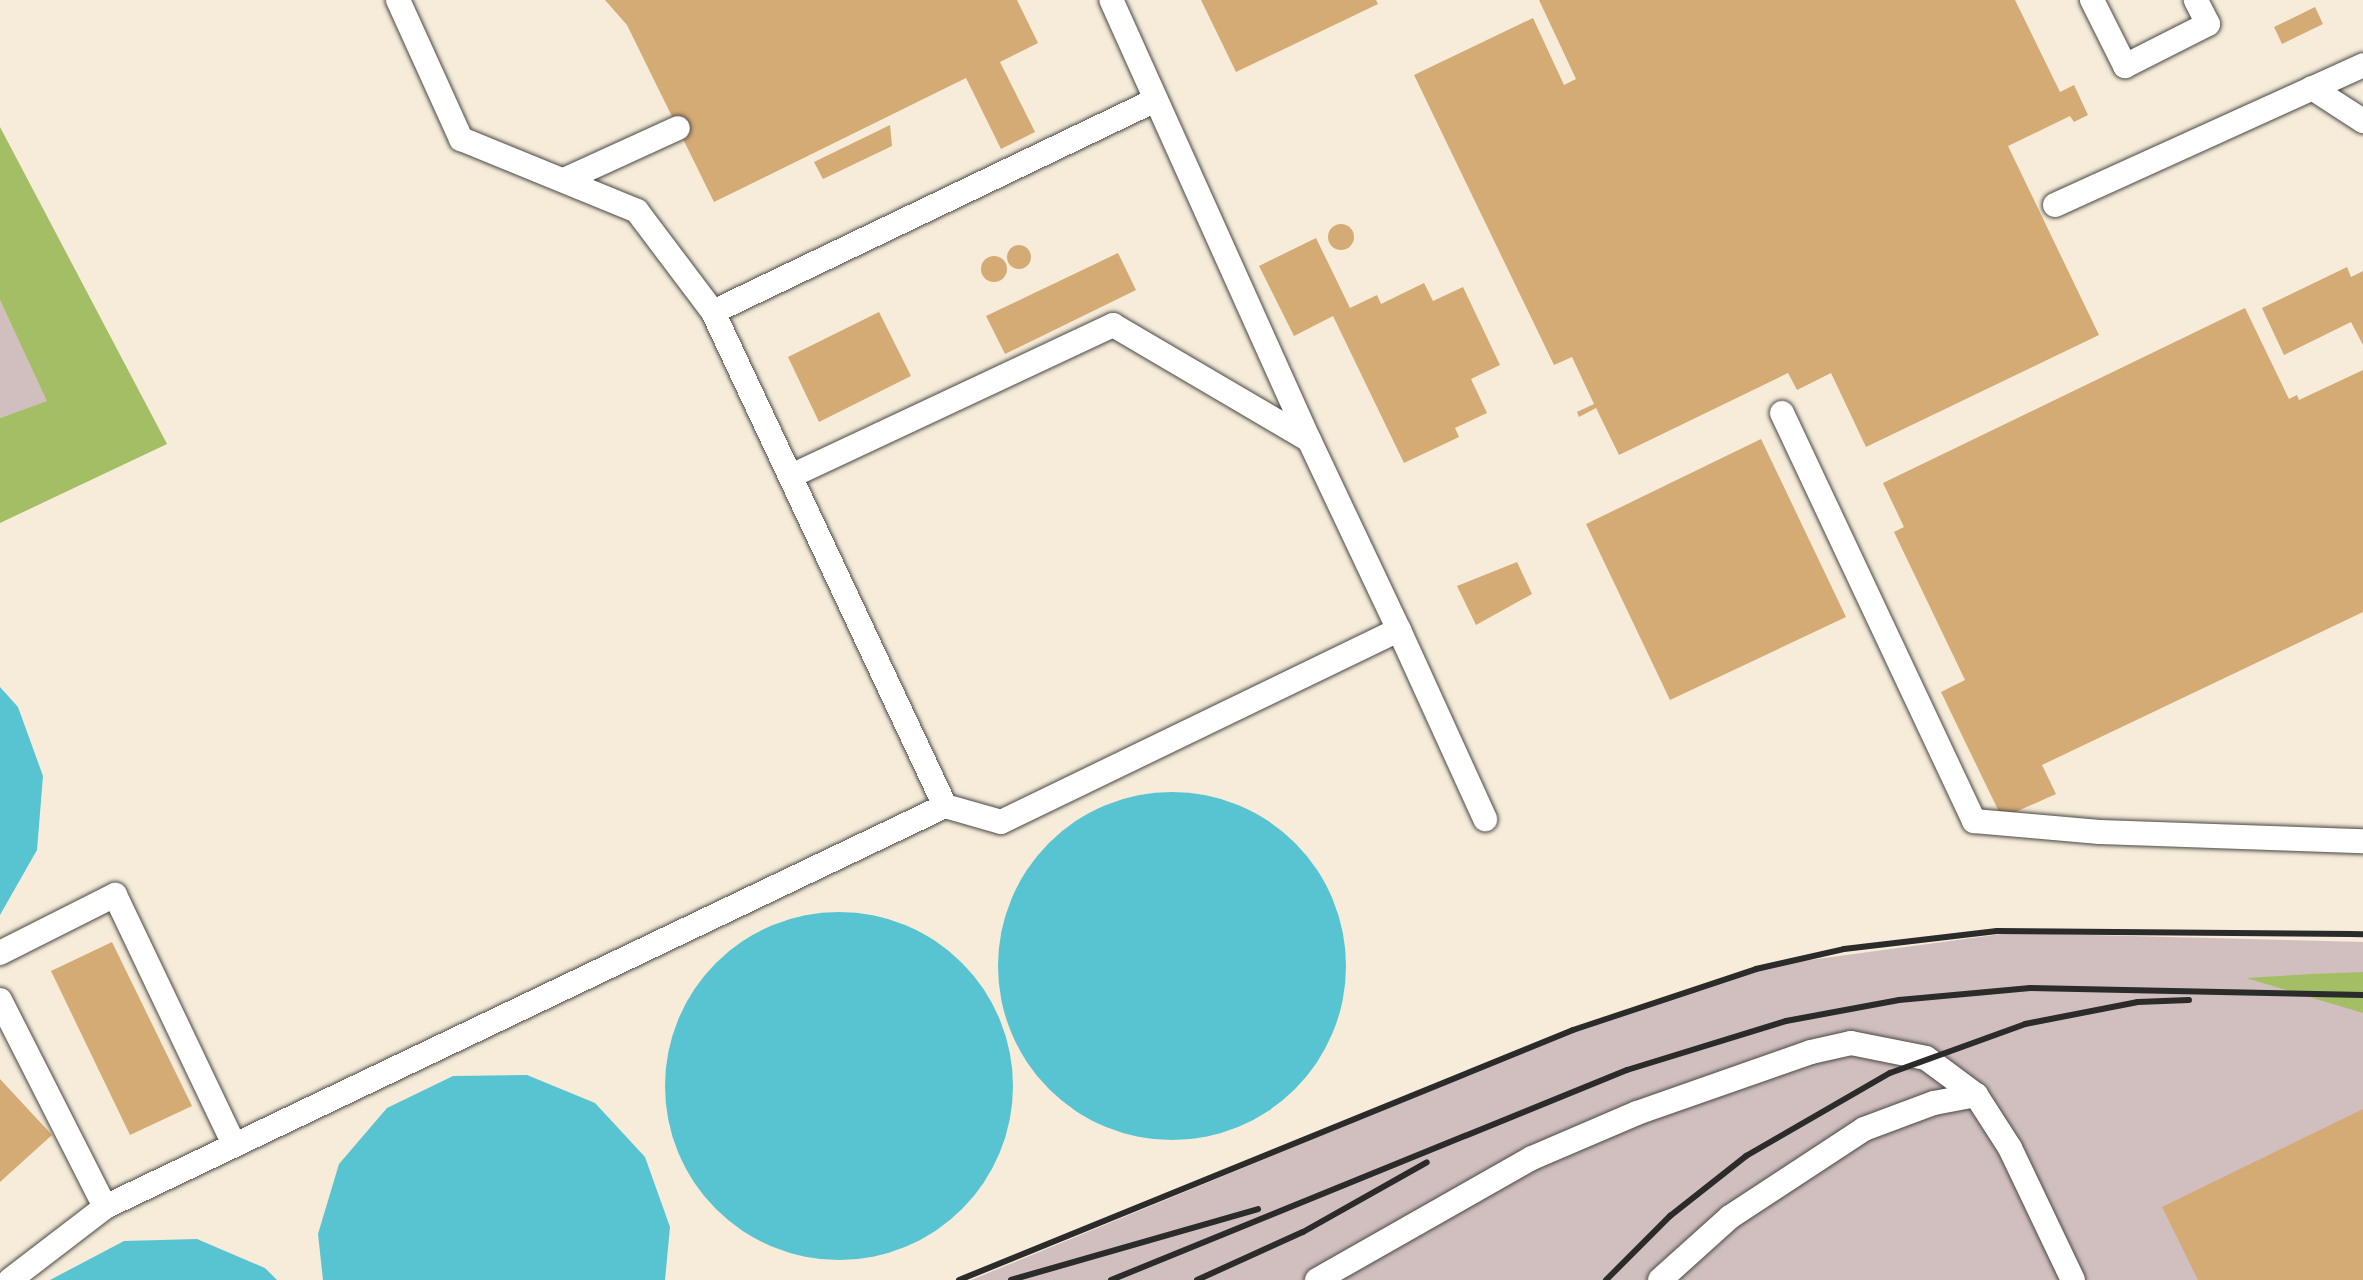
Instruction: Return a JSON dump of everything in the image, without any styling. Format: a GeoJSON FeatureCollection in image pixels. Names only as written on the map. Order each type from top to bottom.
{"type":"FeatureCollection","features":[{"type":"Feature","properties":{"kind":"lane"},"geometry":{"type":"LineString","coordinates":[[398,0],[461,139],[637,211],[713,312],[945,806]]}},
{"type":"Feature","properties":{"kind":"lane"},"geometry":{"type":"LineString","coordinates":[[1111,0],[1309,440],[1485,819]]}},
{"type":"Feature","properties":{"kind":"lane"},"geometry":{"type":"LineString","coordinates":[[2092,0],[2125,66],[2208,24],[2196,0]]}},
{"type":"Feature","properties":{"kind":"lane"},"geometry":{"type":"LineString","coordinates":[[2055,205],[2363,65]]}},
{"type":"Feature","properties":{"kind":"lane"},"geometry":{"type":"LineString","coordinates":[[2312,88],[2363,121]]}},
{"type":"Feature","properties":{"kind":"lane"},"geometry":{"type":"LineString","coordinates":[[713,312],[1156,100]]}},
{"type":"Feature","properties":{"kind":"lane"},"geometry":{"type":"LineString","coordinates":[[564,180],[678,128]]}},
{"type":"Feature","properties":{"kind":"lane"},"geometry":{"type":"LineString","coordinates":[[791,476],[1113,325],[1309,440]]}},
{"type":"Feature","properties":{"kind":"lane"},"geometry":{"type":"LineString","coordinates":[[1782,413],[1974,821],[2100,832],[2363,841]]}},
{"type":"Feature","properties":{"kind":"lane"},"geometry":{"type":"LineString","coordinates":[[10,1280],[105,1207],[945,806],[1001,822],[1399,630]]}},
{"type":"Feature","properties":{"kind":"lane"},"geometry":{"type":"LineString","coordinates":[[0,953],[115,895],[234,1144]]}},
{"type":"Feature","properties":{"kind":"lane"},"geometry":{"type":"LineString","coordinates":[[0,1000],[105,1207]]}},
{"type":"Feature","properties":{"kind":"lane"},"geometry":{"type":"LineString","coordinates":[[1317,1280],[1532,1158],[1637,1113],[1811,1052],[1851,1043],[1910,1051],[1934,1061],[1976,1095],[2010,1148],[2073,1280]]}},
{"type":"Feature","properties":{"kind":"lane"},"geometry":{"type":"LineString","coordinates":[[1660,1280],[1730,1217],[1864,1129],[1934,1103],[1976,1095]]}},
{"type":"Feature","properties":{"kind":"shaded area"},"geometry":{"type":"Polygon","coordinates":[[[0,300],[48,401],[0,418],[0,300]]]}},
{"type":"Feature","properties":{"kind":"shaded area"},"geometry":{"type":"Polygon","coordinates":[[[2009,933],[2363,942],[2363,1280],[971,1280],[1597,1022],[1773,965],[2009,933]]]}},
{"type":"Feature","properties":{"kind":"green space"},"geometry":{"type":"Polygon","coordinates":[[[0,127],[167,444],[0,523],[0,418],[47,401],[0,300],[0,127]]]}},
{"type":"Feature","properties":{"kind":"green space"},"geometry":{"type":"Polygon","coordinates":[[[2363,972],[2363,1013],[2246,978],[2311,974],[2363,972]]]}},
{"type":"Feature","properties":{"kind":"water"},"geometry":{"type":"Polygon","coordinates":[[[0,687],[18,707],[43,776],[37,850],[0,915],[0,687]]]}},
{"type":"Feature","properties":{"kind":"water"},"geometry":{"type":"Polygon","coordinates":[[[1155,792],[1189,792],[1223,799],[1254,812],[1283,831],[1307,855],[1326,884],[1339,915],[1346,966],[1339,1017],[1326,1048],[1307,1077],[1283,1101],[1254,1120],[1223,1133],[1189,1140],[1155,1140],[1121,1133],[1090,1120],[1061,1101],[1037,1077],[1018,1048],[1005,1017],[998,983],[998,949],[1005,915],[1018,884],[1037,855],[1061,831],[1090,812],[1121,799],[1155,792]]]}},
{"type":"Feature","properties":{"kind":"water"},"geometry":{"type":"Polygon","coordinates":[[[822,912],[856,912],[890,919],[921,932],[950,951],[974,975],[993,1004],[1006,1035],[1013,1086],[1006,1137],[993,1168],[974,1197],[950,1221],[921,1240],[890,1253],[856,1260],[822,1260],[788,1253],[757,1240],[728,1221],[704,1197],[685,1168],[672,1137],[665,1103],[665,1069],[672,1035],[685,1004],[704,975],[728,951],[757,932],[788,919],[822,912]]]}},
{"type":"Feature","properties":{"kind":"water"},"geometry":{"type":"Polygon","coordinates":[[[527,1075],[595,1103],[645,1157],[670,1227],[665,1280],[323,1280],[318,1234],[339,1164],[387,1108],[453,1076],[527,1075]]]}},
{"type":"Feature","properties":{"kind":"water"},"geometry":{"type":"Polygon","coordinates":[[[197,1239],[265,1268],[277,1280],[50,1280],[124,1241],[197,1239]]]}},
{"type":"Feature","properties":{"kind":"building"},"geometry":{"type":"Polygon","coordinates":[[[605,0],[1017,0],[1038,43],[1000,62],[1035,132],[1001,149],[966,78],[714,202],[627,25],[605,0]]]}},
{"type":"Feature","properties":{"kind":"building"},"geometry":{"type":"Polygon","coordinates":[[[1201,0],[1376,0],[1378,4],[1236,72],[1201,0]]]}},
{"type":"Feature","properties":{"kind":"building"},"geometry":{"type":"Polygon","coordinates":[[[1539,0],[2015,0],[2060,92],[2074,85],[2088,115],[2074,122],[2070,116],[2008,146],[2099,335],[1866,447],[1831,373],[1797,390],[1788,373],[1619,455],[1596,408],[1579,417],[1577,412],[1594,404],[1572,357],[1554,365],[1414,75],[1533,18],[1564,85],[1576,79],[1539,0]]]}},
{"type":"Feature","properties":{"kind":"building"},"geometry":{"type":"Polygon","coordinates":[[[2315,7],[2323,24],[2282,44],[2274,27],[2315,7]]]}},
{"type":"Feature","properties":{"kind":"building"},"geometry":{"type":"Polygon","coordinates":[[[890,125],[892,146],[823,179],[814,162],[890,125]]]}},
{"type":"Feature","properties":{"kind":"building"},"geometry":{"type":"Polygon","coordinates":[[[1341,224],[1350,228],[1354,237],[1350,246],[1341,250],[1332,246],[1328,237],[1332,228],[1341,224]]]}},
{"type":"Feature","properties":{"kind":"building"},"geometry":{"type":"Polygon","coordinates":[[[1316,238],[1350,308],[1377,295],[1381,304],[1424,283],[1433,301],[1463,287],[1500,365],[1471,379],[1487,413],[1455,428],[1459,437],[1404,463],[1333,316],[1294,336],[1259,266],[1316,238]]]}},
{"type":"Feature","properties":{"kind":"building"},"geometry":{"type":"Polygon","coordinates":[[[1019,245],[1028,248],[1031,257],[1028,266],[1019,269],[1010,266],[1007,257],[1010,248],[1019,245]]]}},
{"type":"Feature","properties":{"kind":"building"},"geometry":{"type":"Polygon","coordinates":[[[1118,253],[1136,290],[1005,354],[986,316],[1118,253]]]}},
{"type":"Feature","properties":{"kind":"building"},"geometry":{"type":"Polygon","coordinates":[[[994,256],[1003,260],[1007,269],[1003,278],[994,282],[985,278],[981,269],[985,260],[994,256]]]}},
{"type":"Feature","properties":{"kind":"building"},"geometry":{"type":"Polygon","coordinates":[[[2347,267],[2351,277],[2363,271],[2363,345],[2351,322],[2284,355],[2262,308],[2347,267]]]}},
{"type":"Feature","properties":{"kind":"building"},"geometry":{"type":"Polygon","coordinates":[[[2245,308],[2289,399],[2297,395],[2299,400],[2363,370],[2363,612],[2042,765],[2056,794],[2002,818],[1941,692],[1965,680],[1894,532],[1904,527],[1883,483],[2245,308]]]}},
{"type":"Feature","properties":{"kind":"building"},"geometry":{"type":"Polygon","coordinates":[[[879,312],[911,376],[819,422],[788,357],[879,312]]]}},
{"type":"Feature","properties":{"kind":"building"},"geometry":{"type":"Polygon","coordinates":[[[1761,439],[1846,617],[1670,700],[1586,524],[1761,439]]]}},
{"type":"Feature","properties":{"kind":"building"},"geometry":{"type":"Polygon","coordinates":[[[1517,562],[1532,594],[1476,625],[1457,586],[1517,562]]]}},
{"type":"Feature","properties":{"kind":"building"},"geometry":{"type":"Polygon","coordinates":[[[112,942],[192,1106],[130,1135],[51,971],[112,942]]]}},
{"type":"Feature","properties":{"kind":"building"},"geometry":{"type":"Polygon","coordinates":[[[0,1079],[52,1135],[0,1182],[0,1079]]]}},
{"type":"Feature","properties":{"kind":"building"},"geometry":{"type":"Polygon","coordinates":[[[2363,1109],[2363,1280],[2198,1280],[2162,1207],[2363,1109]]]}},
{"type":"Feature","properties":{"kind":"railway"},"geometry":{"type":"LineString","coordinates":[[959,1280],[1573,1030],[1756,969],[1844,949],[1997,931],[2363,934]]}},
{"type":"Feature","properties":{"kind":"railway"},"geometry":{"type":"LineString","coordinates":[[1111,1280],[1627,1070],[1786,1021],[1899,1000],[2030,988],[2363,995]]}},
{"type":"Feature","properties":{"kind":"railway"},"geometry":{"type":"LineString","coordinates":[[1606,1280],[1670,1216],[1746,1156],[1890,1073],[2025,1024],[2138,1002],[2189,1000]]}},
{"type":"Feature","properties":{"kind":"railway"},"geometry":{"type":"LineString","coordinates":[[1197,1280],[1303,1232],[1427,1162]]}},
{"type":"Feature","properties":{"kind":"railway"},"geometry":{"type":"LineString","coordinates":[[1011,1280],[1258,1209]]}}]}
